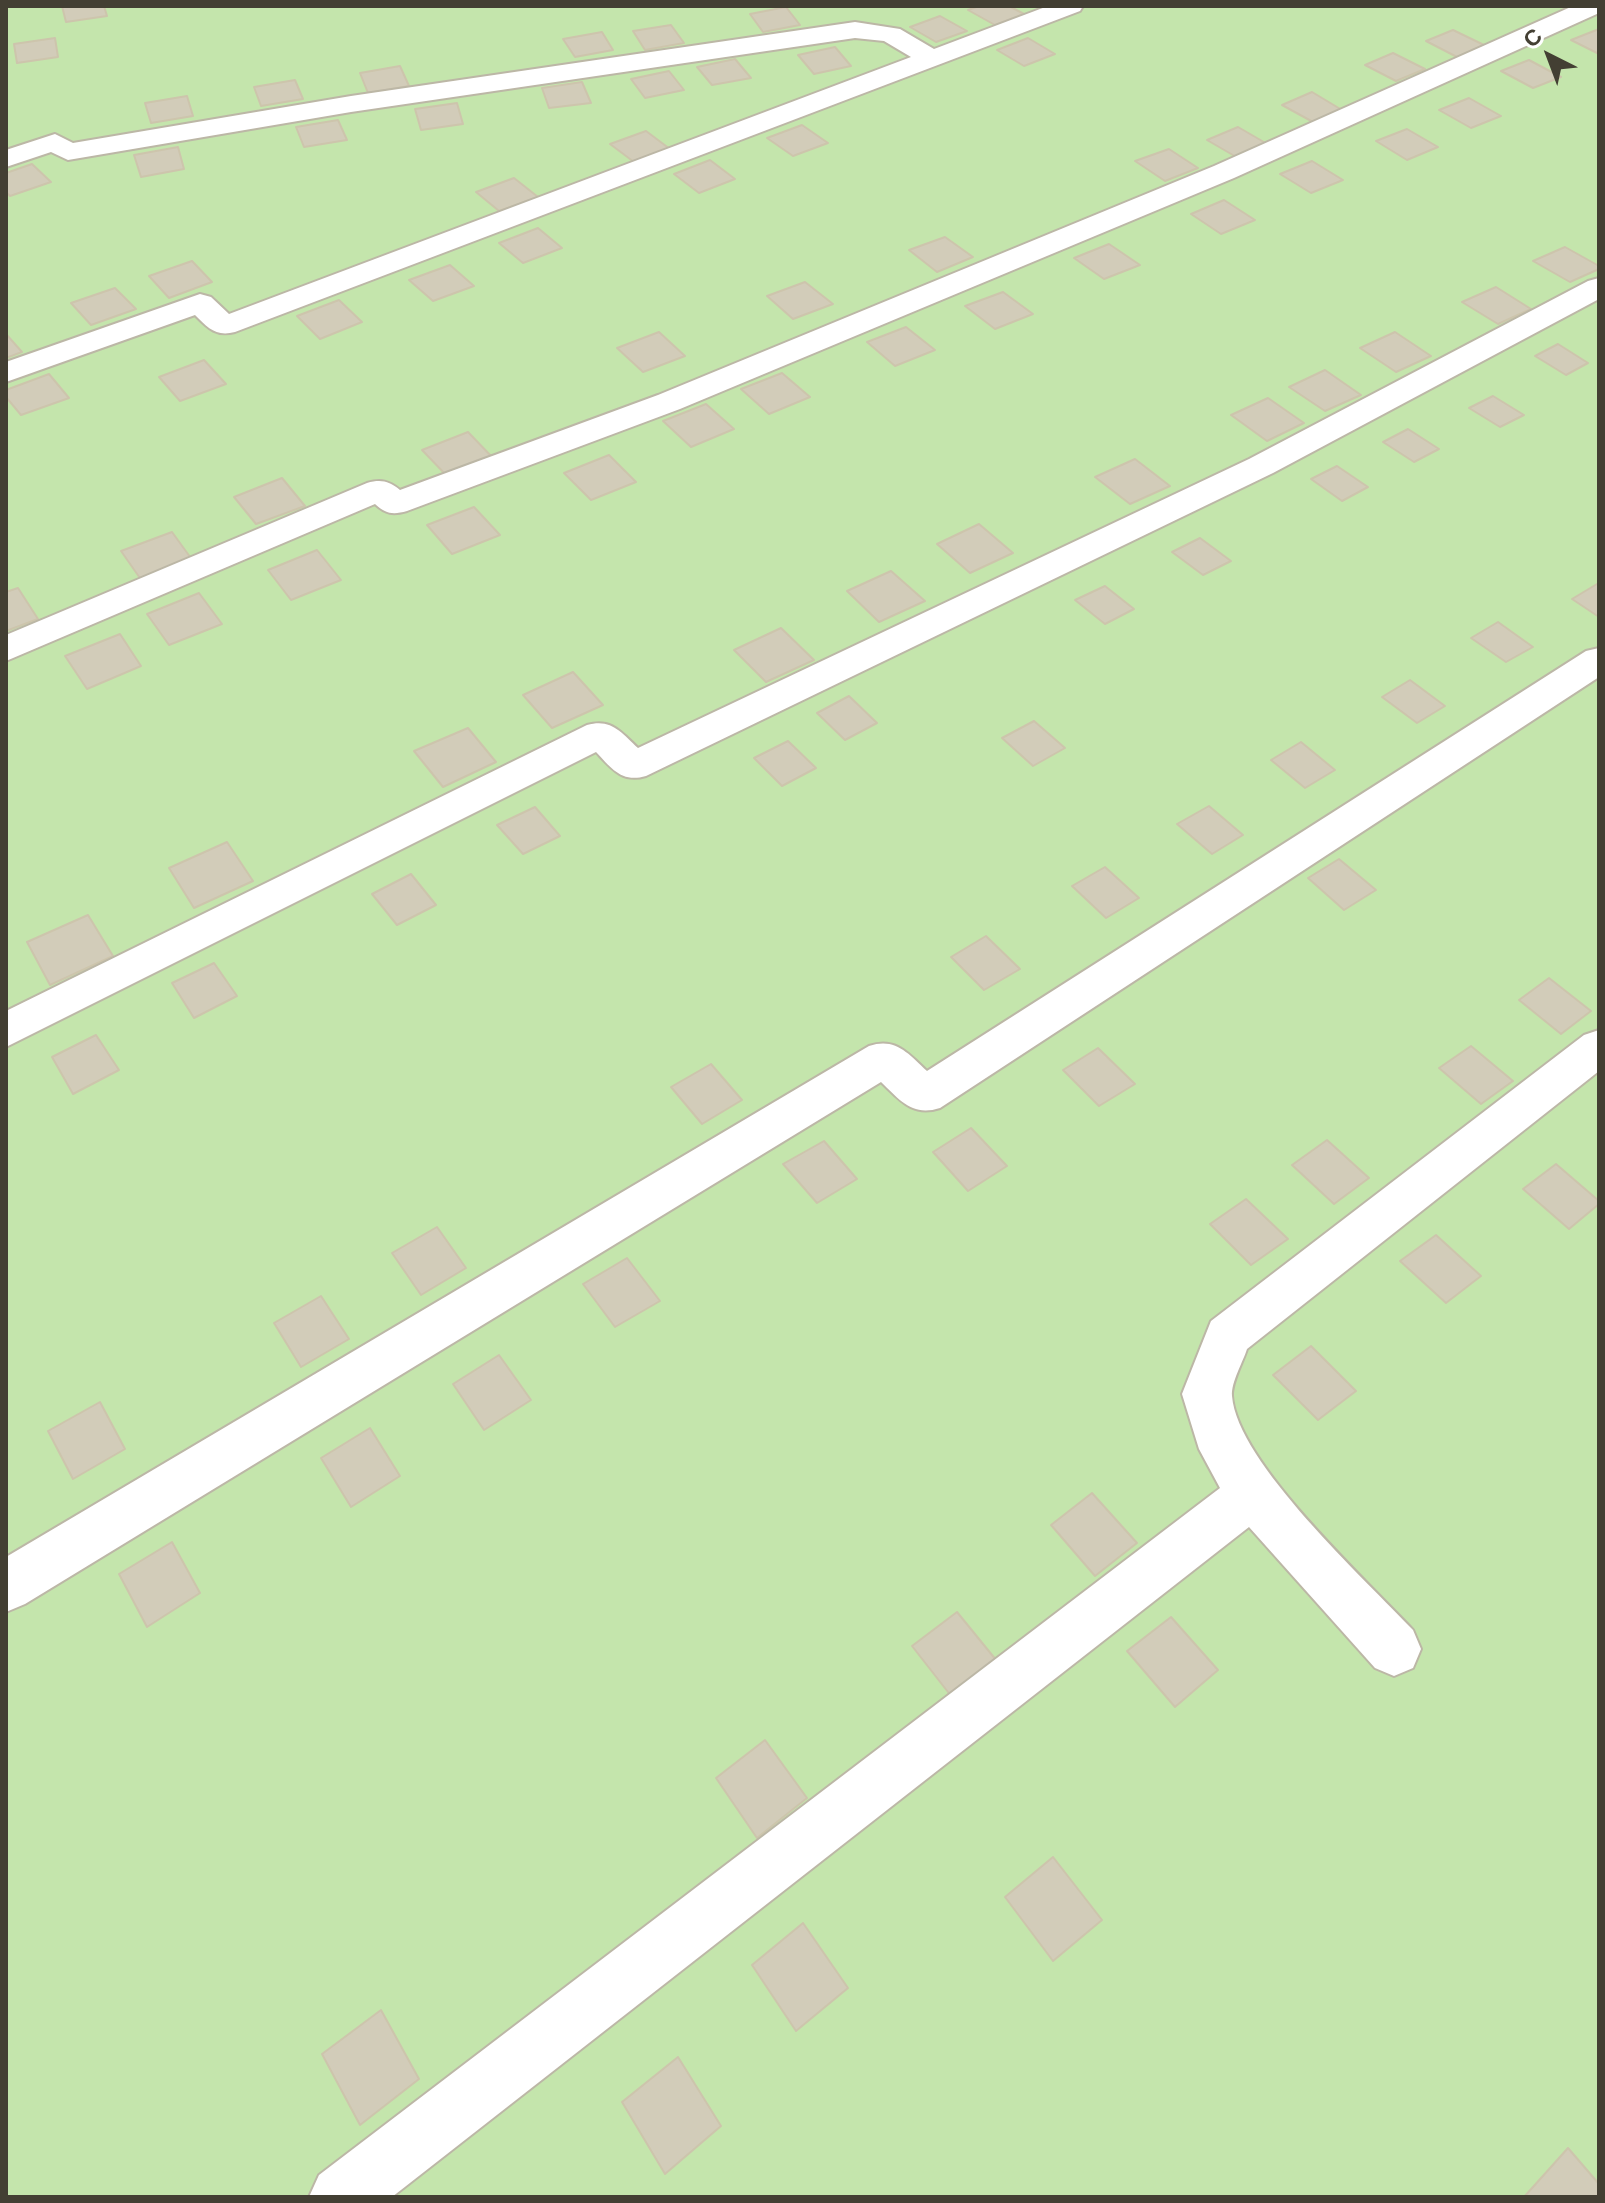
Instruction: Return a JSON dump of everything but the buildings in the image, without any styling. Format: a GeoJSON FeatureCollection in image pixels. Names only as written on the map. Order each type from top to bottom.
{"type":"FeatureCollection","features":[{"type":"Feature","properties":{"kind":"lane"},"geometry":{"type":"LineString","coordinates":[[6,373],[200,303],[224,326],[1071,6]]}},
{"type":"Feature","properties":{"kind":"lane"},"geometry":{"type":"LineString","coordinates":[[6,649],[379,490],[395,504],[669,402],[1224,172],[1594,6]]}},
{"type":"Feature","properties":{"kind":"lane"},"geometry":{"type":"LineString","coordinates":[[6,159],[55,142],[68,152],[351,104],[855,30],[891,34],[932,59]]}},
{"type":"Feature","properties":{"kind":"lane"},"geometry":{"type":"LineString","coordinates":[[6,1030],[600,734],[633,766],[1261,466],[1599,287]]}},
{"type":"Feature","properties":{"kind":"lane"},"geometry":{"type":"LineString","coordinates":[[6,1586],[884,1058],[924,1095],[1599,660]]}},
{"type":"Feature","properties":{"kind":"lane"},"geometry":{"type":"LineString","coordinates":[[1394,1649],[1252,1494],[1224,1449],[1207,1394],[1228,1336],[1599,1047]]}},
{"type":"Feature","properties":{"kind":"lane"},"geometry":{"type":"LineString","coordinates":[[341,2197],[1252,1494]]}},
{"type":"Feature","properties":{"kind":"green space"},"geometry":{"type":"Polygon","coordinates":[[[6,6],[1599,6],[1599,2197],[6,2197],[6,6]]]}}]}
